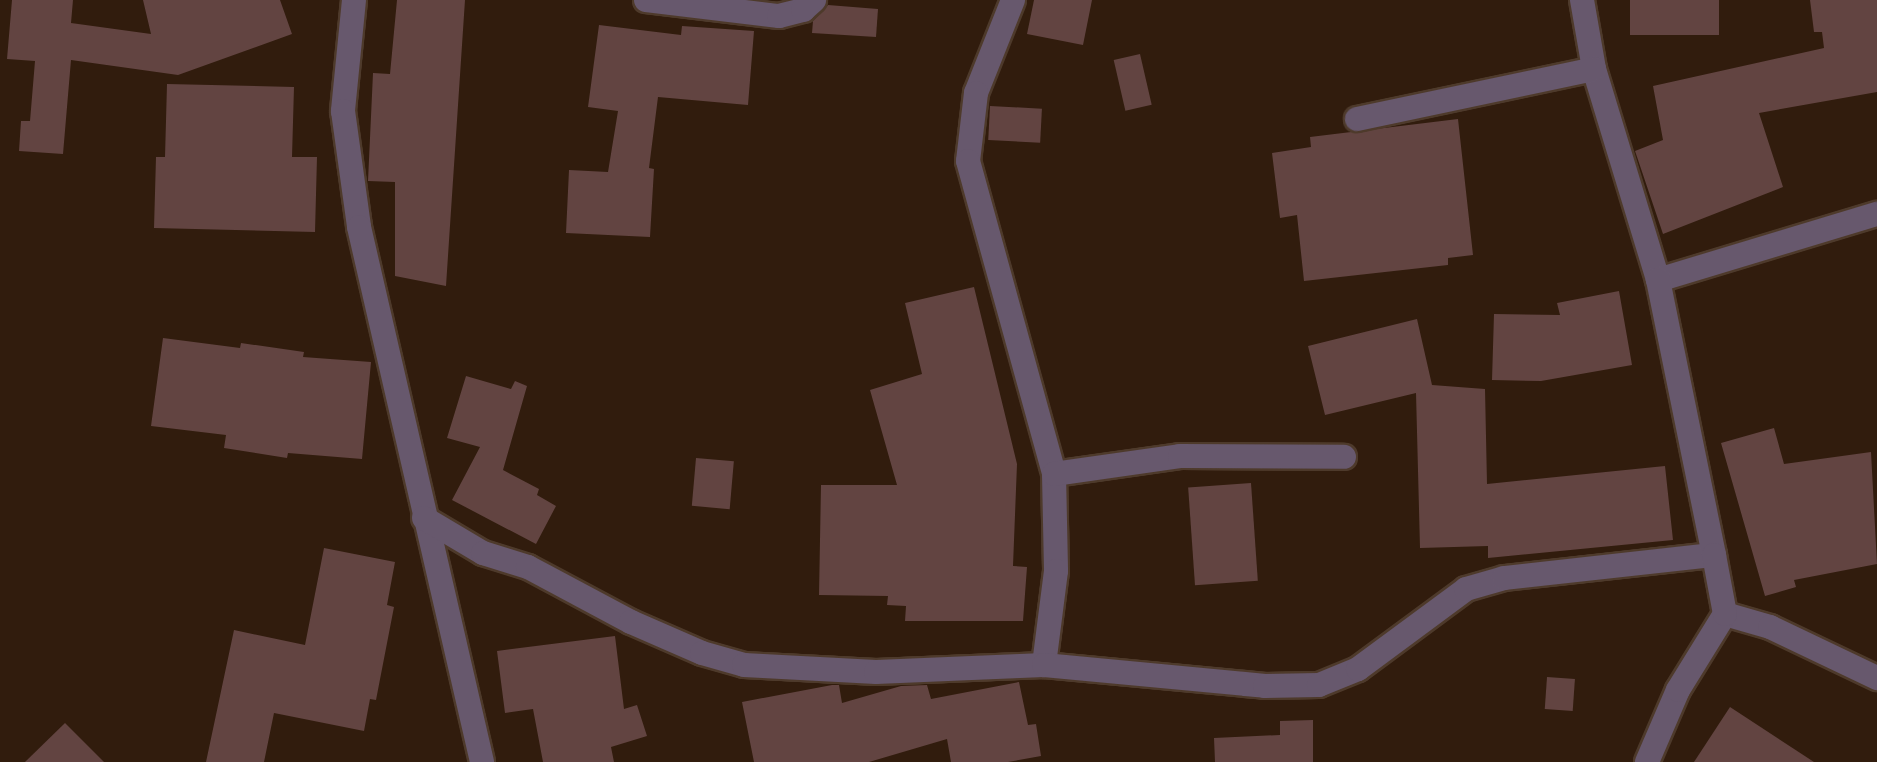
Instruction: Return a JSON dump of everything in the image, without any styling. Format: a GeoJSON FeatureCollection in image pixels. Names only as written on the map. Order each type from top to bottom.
{"type":"FeatureCollection","features":[{"type":"Feature","properties":{"kind":"street"},"geometry":{"type":"LineString","coordinates":[[354,0],[343,111],[359,227],[482,762]]}},
{"type":"Feature","properties":{"kind":"street"},"geometry":{"type":"LineString","coordinates":[[646,0],[779,16],[803,10],[814,0]]}},
{"type":"Feature","properties":{"kind":"street"},"geometry":{"type":"LineString","coordinates":[[1013,0],[976,93],[968,161],[1054,474],[1056,571],[1044,665]]}},
{"type":"Feature","properties":{"kind":"street"},"geometry":{"type":"LineString","coordinates":[[1582,0],[1594,69],[1658,280],[1725,614],[1678,690],[1647,762]]}},
{"type":"Feature","properties":{"kind":"street"},"geometry":{"type":"LineString","coordinates":[[1357,119],[1594,69]]}},
{"type":"Feature","properties":{"kind":"street"},"geometry":{"type":"LineString","coordinates":[[1658,280],[1877,214]]}},
{"type":"Feature","properties":{"kind":"street"},"geometry":{"type":"LineString","coordinates":[[1054,474],[1180,456],[1344,457]]}},
{"type":"Feature","properties":{"kind":"street"},"geometry":{"type":"LineString","coordinates":[[424,518],[483,553],[528,567],[631,622],[702,653],[744,665],[876,672],[1044,665],[1265,686],[1319,685],[1358,669],[1466,589],[1504,578],[1714,555]]}},
{"type":"Feature","properties":{"kind":"street"},"geometry":{"type":"LineString","coordinates":[[1725,614],[1770,627],[1877,678]]}},
{"type":"Feature","properties":{"kind":"building"},"geometry":{"type":"Polygon","coordinates":[[[12,0],[73,0],[71,23],[151,34],[143,0],[280,0],[292,34],[178,75],[71,60],[63,154],[19,151],[21,121],[30,121],[35,61],[7,59],[12,0]]]}},
{"type":"Feature","properties":{"kind":"building"},"geometry":{"type":"Polygon","coordinates":[[[397,0],[465,0],[446,286],[395,276],[395,182],[368,181],[373,73],[390,74],[397,0]]]}},
{"type":"Feature","properties":{"kind":"building"},"geometry":{"type":"Polygon","coordinates":[[[1034,0],[1092,0],[1083,45],[1027,34],[1034,0]]]}},
{"type":"Feature","properties":{"kind":"building"},"geometry":{"type":"Polygon","coordinates":[[[1630,0],[1719,0],[1719,35],[1630,35],[1630,0]]]}},
{"type":"Feature","properties":{"kind":"building"},"geometry":{"type":"Polygon","coordinates":[[[1810,0],[1877,0],[1877,92],[1759,113],[1783,187],[1663,234],[1635,151],[1663,140],[1653,86],[1824,48],[1822,32],[1814,32],[1810,0]]]}},
{"type":"Feature","properties":{"kind":"building"},"geometry":{"type":"Polygon","coordinates":[[[828,5],[878,9],[876,37],[812,33],[813,21],[828,5]]]}},
{"type":"Feature","properties":{"kind":"building"},"geometry":{"type":"Polygon","coordinates":[[[599,25],[681,35],[682,26],[754,31],[748,105],[658,97],[649,168],[654,169],[650,237],[566,233],[569,170],[608,172],[618,111],[588,107],[599,25]]]}},
{"type":"Feature","properties":{"kind":"building"},"geometry":{"type":"Polygon","coordinates":[[[1140,54],[1152,105],[1125,111],[1114,60],[1140,54]]]}},
{"type":"Feature","properties":{"kind":"building"},"geometry":{"type":"Polygon","coordinates":[[[167,84],[294,87],[292,157],[317,157],[315,232],[154,228],[156,157],[165,157],[167,84]]]}},
{"type":"Feature","properties":{"kind":"building"},"geometry":{"type":"Polygon","coordinates":[[[990,106],[1042,109],[1040,143],[988,140],[990,106]]]}},
{"type":"Feature","properties":{"kind":"building"},"geometry":{"type":"Polygon","coordinates":[[[1458,119],[1473,255],[1448,258],[1448,265],[1304,281],[1297,215],[1280,218],[1272,153],[1311,147],[1310,137],[1458,119]]]}},
{"type":"Feature","properties":{"kind":"building"},"geometry":{"type":"Polygon","coordinates":[[[974,287],[1017,464],[1013,566],[1027,567],[1023,621],[905,621],[906,606],[887,605],[888,596],[819,595],[821,485],[897,485],[870,390],[922,374],[905,303],[974,287]]]}},
{"type":"Feature","properties":{"kind":"building"},"geometry":{"type":"Polygon","coordinates":[[[1619,291],[1632,365],[1541,381],[1492,380],[1494,314],[1560,315],[1557,303],[1619,291]]]}},
{"type":"Feature","properties":{"kind":"building"},"geometry":{"type":"Polygon","coordinates":[[[1417,319],[1432,385],[1485,389],[1487,484],[1665,466],[1673,540],[1488,558],[1488,546],[1420,548],[1416,393],[1325,415],[1308,346],[1417,319]]]}},
{"type":"Feature","properties":{"kind":"building"},"geometry":{"type":"Polygon","coordinates":[[[163,338],[240,348],[241,343],[304,352],[303,357],[371,362],[362,459],[288,453],[287,458],[224,448],[226,435],[151,426],[163,338]]]}},
{"type":"Feature","properties":{"kind":"building"},"geometry":{"type":"Polygon","coordinates":[[[466,376],[511,389],[515,381],[527,386],[503,470],[539,489],[537,495],[556,506],[536,544],[452,500],[480,447],[447,438],[466,376]]]}},
{"type":"Feature","properties":{"kind":"building"},"geometry":{"type":"Polygon","coordinates":[[[1774,428],[1784,464],[1871,452],[1877,564],[1794,580],[1796,587],[1765,596],[1721,443],[1774,428]]]}},
{"type":"Feature","properties":{"kind":"building"},"geometry":{"type":"Polygon","coordinates":[[[696,458],[734,461],[730,509],[692,506],[696,458]]]}},
{"type":"Feature","properties":{"kind":"building"},"geometry":{"type":"Polygon","coordinates":[[[1251,483],[1258,581],[1195,585],[1188,487],[1251,483]]]}},
{"type":"Feature","properties":{"kind":"building"},"geometry":{"type":"Polygon","coordinates":[[[324,548],[395,562],[387,605],[394,607],[376,700],[370,699],[364,731],[274,713],[264,762],[206,762],[234,630],[305,645],[324,548]]]}},
{"type":"Feature","properties":{"kind":"building"},"geometry":{"type":"Polygon","coordinates":[[[615,636],[624,709],[637,705],[647,736],[611,747],[614,762],[543,762],[533,709],[505,713],[497,651],[615,636]]]}},
{"type":"Feature","properties":{"kind":"building"},"geometry":{"type":"Polygon","coordinates":[[[1547,677],[1575,679],[1573,711],[1545,709],[1547,677]]]}},
{"type":"Feature","properties":{"kind":"building"},"geometry":{"type":"Polygon","coordinates":[[[1019,682],[1028,725],[1036,724],[1041,756],[1008,762],[951,762],[947,739],[869,762],[754,762],[742,702],[832,685],[839,685],[842,703],[901,686],[927,685],[931,699],[1019,682]]]}},
{"type":"Feature","properties":{"kind":"building"},"geometry":{"type":"Polygon","coordinates":[[[1730,707],[1814,762],[1694,762],[1730,707]]]}},
{"type":"Feature","properties":{"kind":"building"},"geometry":{"type":"Polygon","coordinates":[[[1313,720],[1313,762],[1215,762],[1214,738],[1280,735],[1280,721],[1313,720]]]}},
{"type":"Feature","properties":{"kind":"building"},"geometry":{"type":"Polygon","coordinates":[[[65,723],[104,762],[25,762],[65,723]]]}}]}
